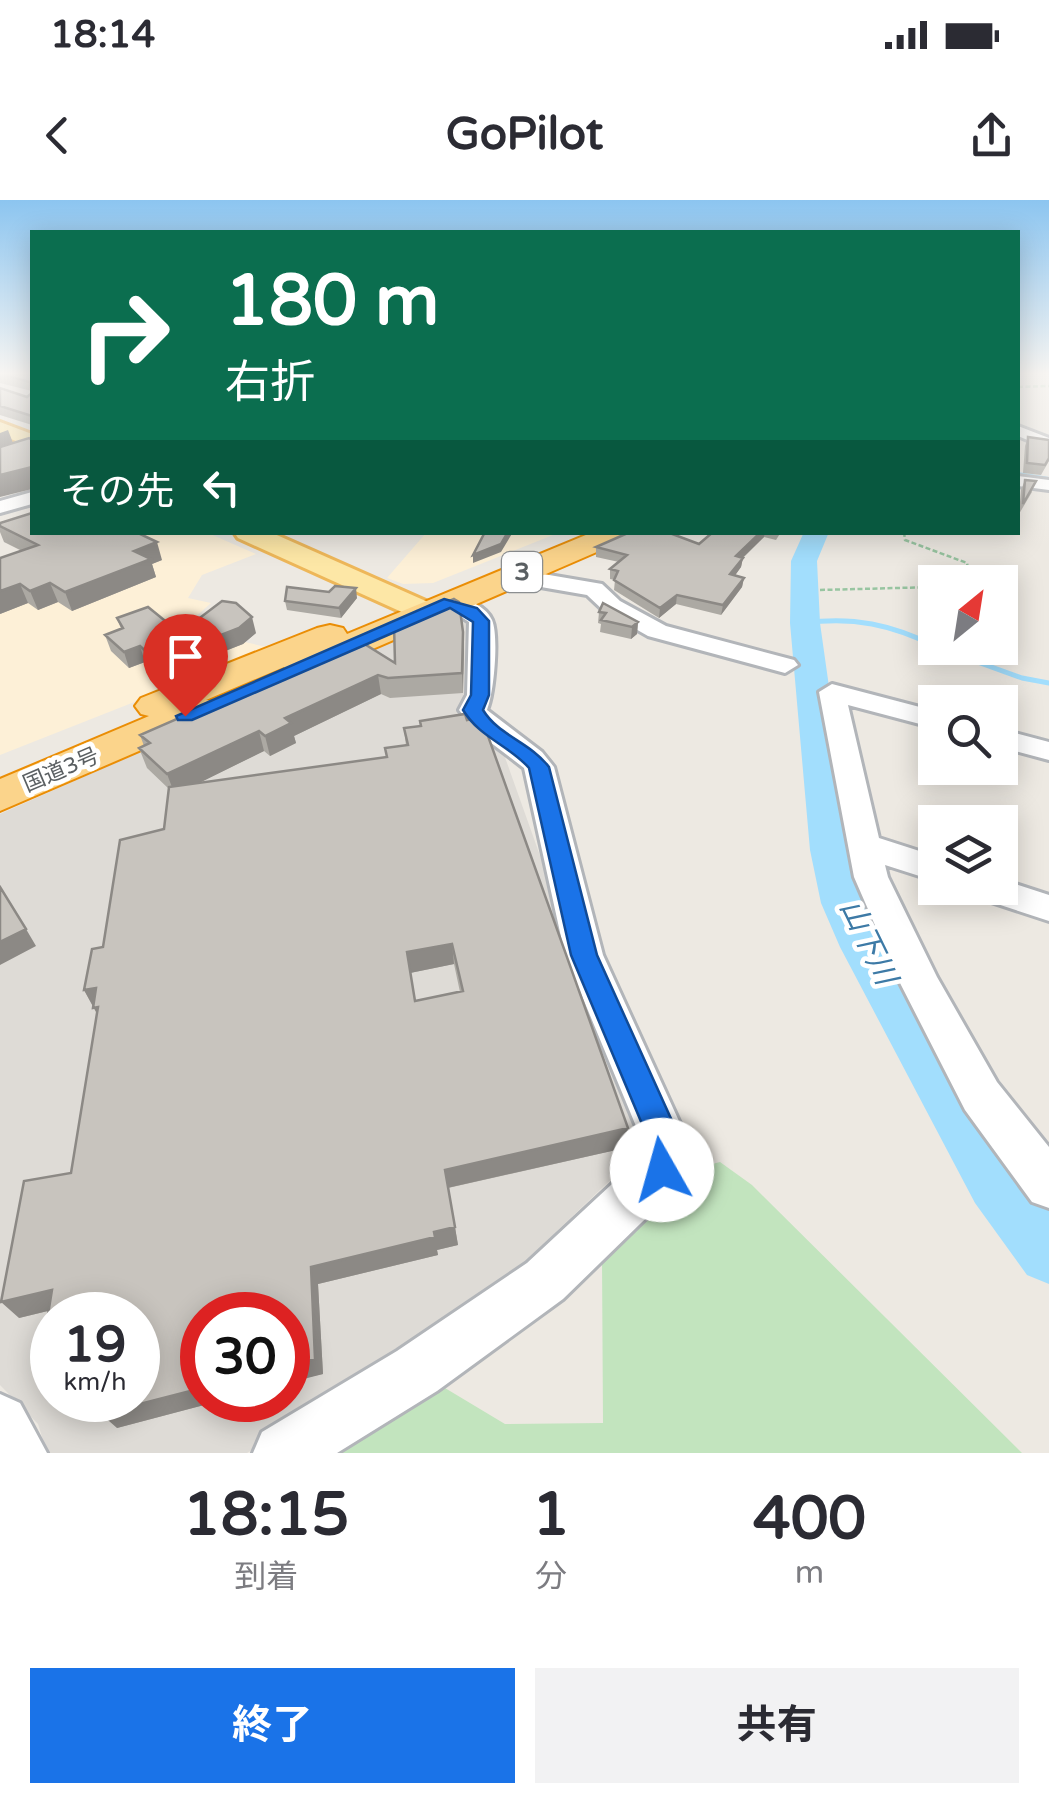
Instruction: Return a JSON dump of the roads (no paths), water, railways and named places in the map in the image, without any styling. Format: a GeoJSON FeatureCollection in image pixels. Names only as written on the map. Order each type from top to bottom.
{"type":"FeatureCollection","features":[{"type":"Feature","properties":{"kind":"highway","name":"国道3号"},"geometry":{"type":"LineString","coordinates":[[0,796],[582,535]]}},
{"type":"Feature","properties":{"kind":"highway","name":"国道3号"},"geometry":{"type":"LineString","coordinates":[[0,768],[514,576],[612,535]]}},
{"type":"Feature","properties":{"kind":"main road"},"geometry":{"type":"LineString","coordinates":[[6,430],[30,440]]}},
{"type":"Feature","properties":{"kind":"main road"},"geometry":{"type":"LineString","coordinates":[[254,535],[428,606]]}},
{"type":"Feature","properties":{"kind":"street"},"geometry":{"type":"LineString","coordinates":[[1020,432],[1049,444]]}},
{"type":"Feature","properties":{"kind":"street"},"geometry":{"type":"LineString","coordinates":[[13,458],[30,453]]}},
{"type":"Feature","properties":{"kind":"street"},"geometry":{"type":"LineString","coordinates":[[1020,480],[1049,485]]}},
{"type":"Feature","properties":{"kind":"street"},"geometry":{"type":"LineString","coordinates":[[0,507],[30,499]]}},
{"type":"Feature","properties":{"kind":"street"},"geometry":{"type":"LineString","coordinates":[[514,576],[594,590],[612,606],[656,630],[785,665]]}},
{"type":"Feature","properties":{"kind":"street"},"geometry":{"type":"LineString","coordinates":[[282,1453],[417,1371],[545,1281],[662,1170],[666,1143],[584,955],[539,767],[524,750],[481,723],[473,710],[480,695],[481,621],[472,611],[428,606]]}},
{"type":"Feature","properties":{"kind":"street"},"geometry":{"type":"LineString","coordinates":[[918,715],[832,692],[871,877],[981,1096],[1049,1185]]}},
{"type":"Feature","properties":{"kind":"street"},"geometry":{"type":"LineString","coordinates":[[1018,743],[1049,751]]}},
{"type":"Feature","properties":{"kind":"street"},"geometry":{"type":"LineString","coordinates":[[863,845],[918,863]]}},
{"type":"Feature","properties":{"kind":"street"},"geometry":{"type":"LineString","coordinates":[[1018,898],[1049,908]]}},
{"type":"Feature","properties":{"kind":"street"},"geometry":{"type":"LineString","coordinates":[[0,1423],[17,1453]]}},
{"type":"Feature","properties":{"kind":"waterway"},"geometry":{"type":"LineString","coordinates":[[1020,474],[1049,479]]}},
{"type":"Feature","properties":{"kind":"waterway","name":"山下川"},"geometry":{"type":"LineString","coordinates":[[816,535],[804,561],[805,623],[831,850],[843,903],[863,947],[996,1183],[1049,1253]]}},
{"type":"Feature","properties":{"kind":"waterway"},"geometry":{"type":"LineString","coordinates":[[805,623],[872,624],[918,639]]}},
{"type":"Feature","properties":{"kind":"waterway"},"geometry":{"type":"LineString","coordinates":[[986,665],[1049,683]]}}]}
